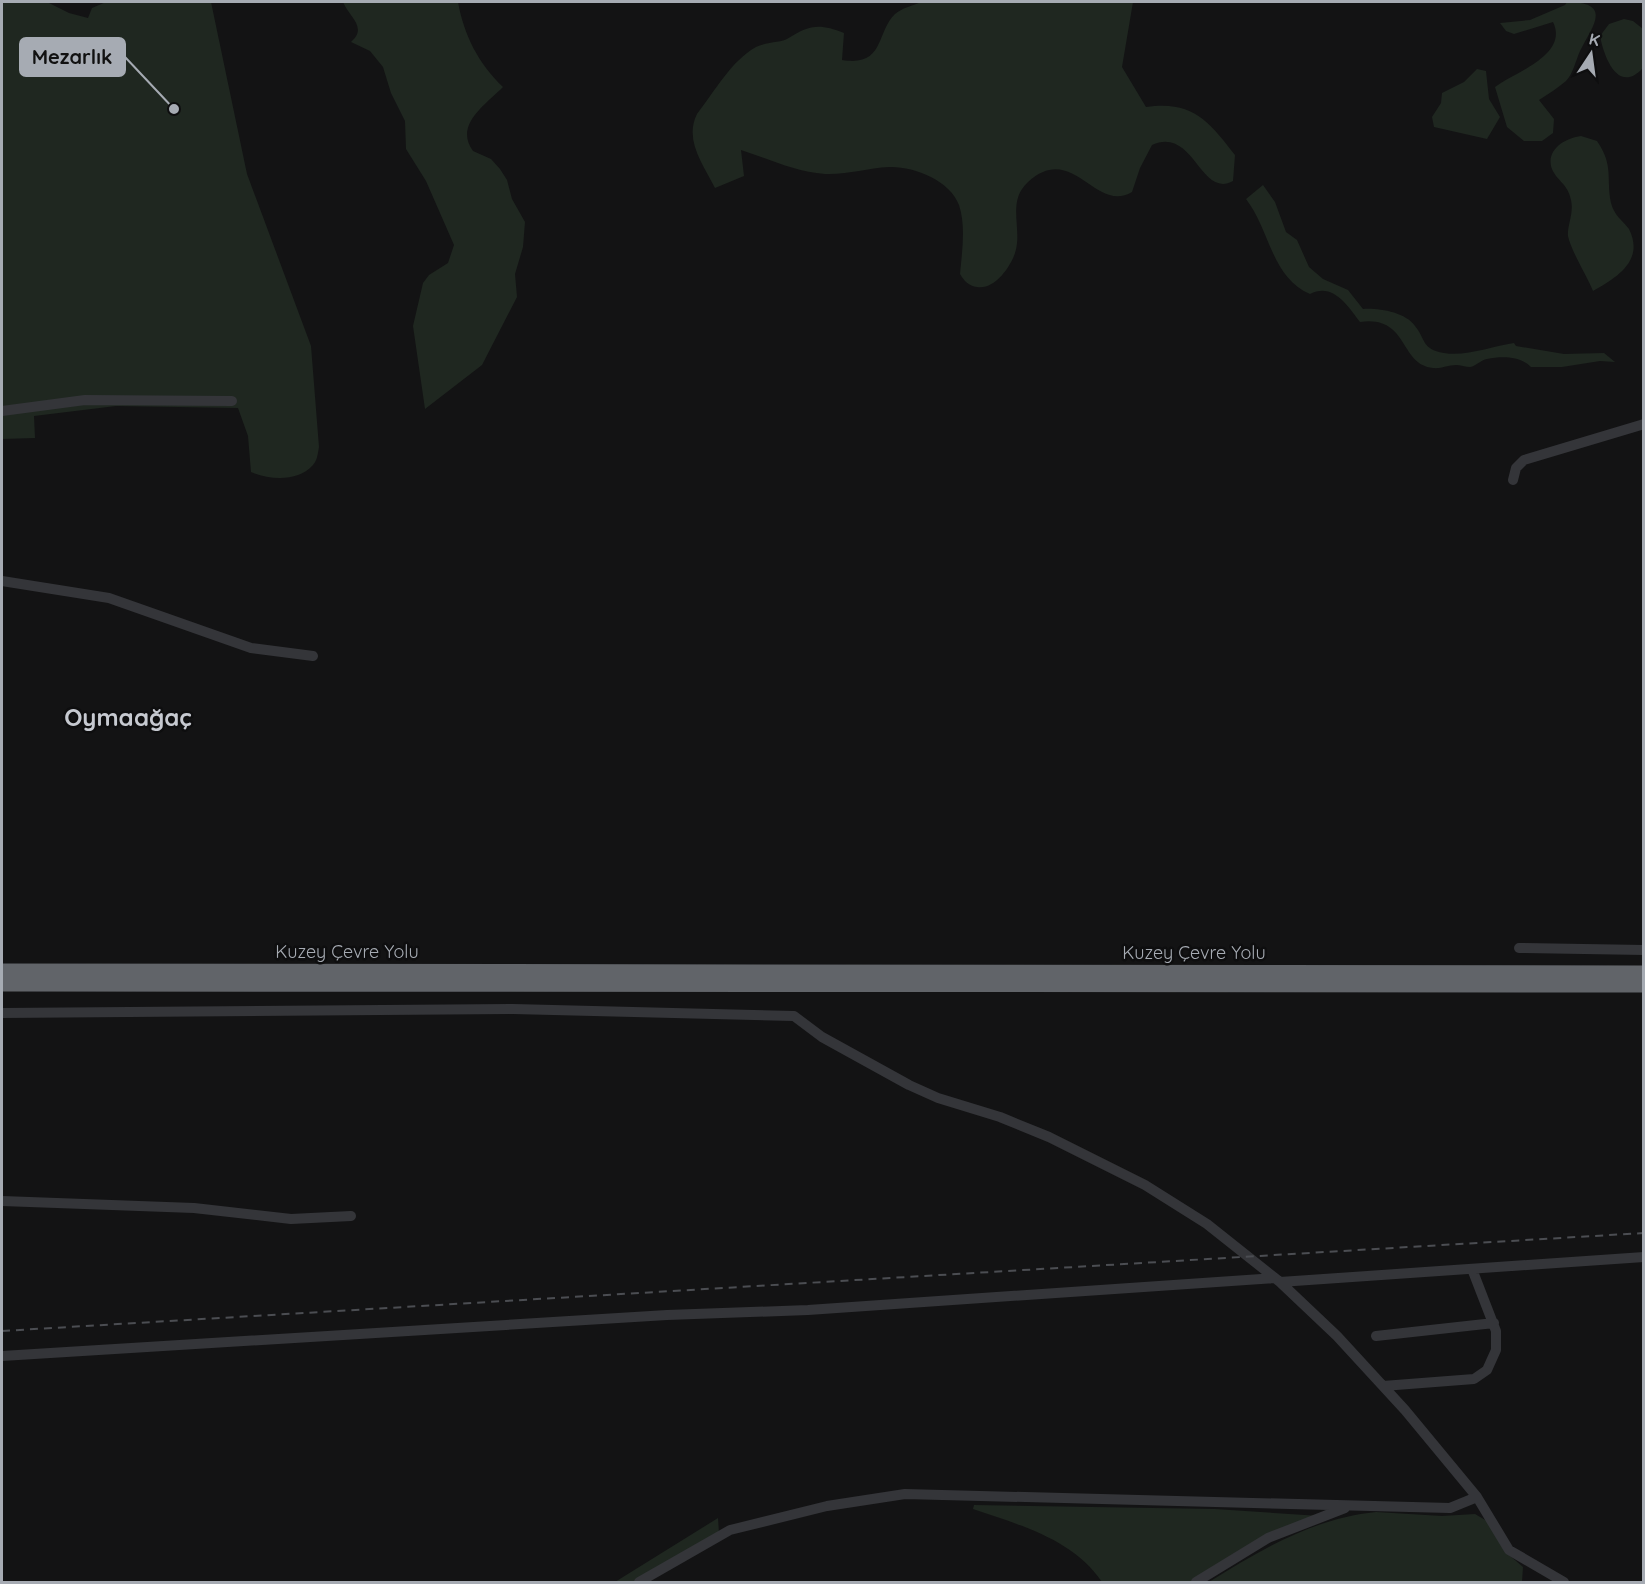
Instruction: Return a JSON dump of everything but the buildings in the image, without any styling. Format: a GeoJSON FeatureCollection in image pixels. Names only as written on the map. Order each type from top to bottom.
{"type":"FeatureCollection","features":[{"type":"Feature","properties":{"kind":"highway","name":"Kuzey Çevre Yolu"},"geometry":{"type":"LineString","coordinates":[[2,971],[692,977]]}},
{"type":"Feature","properties":{"kind":"highway","name":"Kuzey Çevre Yolu"},"geometry":{"type":"LineString","coordinates":[[745,977],[1644,973]]}},
{"type":"Feature","properties":{"kind":"highway","name":"Kuzey Çevre Yolu"},"geometry":{"type":"LineString","coordinates":[[2,984],[692,977]]}},
{"type":"Feature","properties":{"kind":"highway"},"geometry":{"type":"LineString","coordinates":[[692,977],[745,977]]}},
{"type":"Feature","properties":{"kind":"highway","name":"Kuzey Çevre Yolu"},"geometry":{"type":"LineString","coordinates":[[745,977],[1644,985]]}},
{"type":"Feature","properties":{"kind":"street"},"geometry":{"type":"LineString","coordinates":[[2,411],[85,400],[232,401]]}},
{"type":"Feature","properties":{"kind":"street"},"geometry":{"type":"LineString","coordinates":[[1513,480],[1515,468],[1524,460],[1644,424]]}},
{"type":"Feature","properties":{"kind":"street"},"geometry":{"type":"LineString","coordinates":[[2,581],[109,598],[251,648],[313,656]]}},
{"type":"Feature","properties":{"kind":"street"},"geometry":{"type":"LineString","coordinates":[[1519,948],[1644,950]]}},
{"type":"Feature","properties":{"kind":"street"},"geometry":{"type":"LineString","coordinates":[[2,1013],[480,1009],[794,1016],[822,1037],[909,1085],[952,1104],[1033,1130],[1145,1185],[1207,1224],[1277,1280],[1317,1316],[1383,1386],[1477,1497],[1509,1550],[1564,1582]]}},
{"type":"Feature","properties":{"kind":"street"},"geometry":{"type":"LineString","coordinates":[[2,1202],[194,1208],[304,1220],[351,1216]]}},
{"type":"Feature","properties":{"kind":"street"},"geometry":{"type":"LineString","coordinates":[[2,1356],[667,1315],[808,1310],[1644,1257]]}},
{"type":"Feature","properties":{"kind":"street"},"geometry":{"type":"LineString","coordinates":[[1383,1386],[1479,1377],[1492,1361],[1497,1344],[1494,1323],[1472,1269]]}},
{"type":"Feature","properties":{"kind":"street"},"geometry":{"type":"LineString","coordinates":[[1376,1336],[1494,1323]]}},
{"type":"Feature","properties":{"kind":"street"},"geometry":{"type":"LineString","coordinates":[[639,1582],[730,1530],[818,1508],[905,1494],[1450,1508],[1477,1497]]}},
{"type":"Feature","properties":{"kind":"street"},"geometry":{"type":"LineString","coordinates":[[1196,1582],[1268,1538],[1349,1506]]}},
{"type":"Feature","properties":{"kind":"shaded area"},"geometry":{"type":"Polygon","coordinates":[[[2,2],[47,2],[69,13],[88,18],[92,8],[106,2],[211,2],[247,174],[311,346],[319,447],[313,465],[307,471],[283,478],[267,477],[251,472],[248,436],[238,408],[116,406],[34,416],[35,438],[2,439],[2,2]]]}},
{"type":"Feature","properties":{"kind":"shaded area"},"geometry":{"type":"Polygon","coordinates":[[[343,2],[458,2],[473,48],[486,68],[503,87],[474,116],[467,133],[468,142],[473,151],[491,159],[500,169],[507,180],[512,199],[525,222],[523,247],[515,274],[517,297],[482,365],[425,409],[413,326],[423,283],[429,275],[448,263],[454,245],[426,181],[406,149],[405,121],[391,93],[383,67],[370,51],[351,42],[356,37],[358,27],[343,2]]]}},
{"type":"Feature","properties":{"kind":"shaded area"},"geometry":{"type":"Polygon","coordinates":[[[921,2],[1133,2],[1122,67],[1146,107],[1176,107],[1188,110],[1217,132],[1235,155],[1233,181],[1222,184],[1212,180],[1178,145],[1166,142],[1152,145],[1140,168],[1132,192],[1119,196],[1106,194],[1071,173],[1058,169],[1044,172],[1028,182],[1018,198],[1016,207],[1017,244],[1013,259],[995,282],[983,287],[969,284],[960,274],[963,239],[959,205],[948,188],[930,176],[899,167],[841,173],[814,173],[741,150],[744,176],[715,188],[694,143],[694,124],[697,114],[739,60],[760,45],[785,40],[814,27],[844,33],[842,60],[856,61],[866,58],[878,46],[889,21],[895,14],[921,2]]]}},
{"type":"Feature","properties":{"kind":"shaded area"},"geometry":{"type":"Polygon","coordinates":[[[1567,2],[1591,6],[1595,11],[1594,25],[1566,81],[1539,100],[1554,119],[1553,133],[1542,141],[1524,141],[1507,127],[1495,87],[1538,61],[1553,44],[1556,34],[1553,22],[1514,34],[1506,31],[1500,23],[1530,20],[1565,5],[1567,2]]]}},
{"type":"Feature","properties":{"kind":"shaded area"},"geometry":{"type":"Polygon","coordinates":[[[1624,19],[1633,21],[1643,29],[1643,68],[1634,75],[1626,77],[1614,70],[1605,54],[1600,36],[1609,24],[1624,19]]]}},
{"type":"Feature","properties":{"kind":"shaded area"},"geometry":{"type":"Polygon","coordinates":[[[1477,69],[1486,71],[1489,99],[1500,117],[1487,139],[1434,127],[1432,117],[1441,103],[1442,93],[1464,82],[1477,69]]]}},
{"type":"Feature","properties":{"kind":"shaded area"},"geometry":{"type":"Polygon","coordinates":[[[1581,136],[1597,141],[1606,158],[1612,207],[1629,229],[1633,240],[1631,259],[1626,267],[1593,291],[1568,236],[1572,210],[1570,195],[1554,173],[1551,162],[1551,156],[1558,146],[1569,139],[1581,136]]]}},
{"type":"Feature","properties":{"kind":"shaded area"},"geometry":{"type":"Polygon","coordinates":[[[1263,185],[1275,202],[1286,232],[1297,240],[1309,267],[1323,279],[1348,290],[1363,309],[1384,310],[1411,321],[1431,349],[1444,353],[1461,354],[1514,343],[1516,346],[1564,354],[1604,353],[1615,362],[1600,361],[1562,367],[1531,367],[1522,361],[1505,357],[1485,360],[1470,367],[1456,365],[1433,368],[1422,365],[1414,359],[1396,333],[1387,326],[1376,322],[1360,322],[1345,303],[1333,293],[1318,291],[1310,294],[1287,276],[1272,252],[1261,225],[1246,199],[1263,185]]]}},
{"type":"Feature","properties":{"kind":"shaded area"},"geometry":{"type":"Polygon","coordinates":[[[974,1505],[1215,1509],[1320,1516],[1268,1538],[1196,1582],[1102,1582],[1090,1567],[1061,1544],[1027,1528],[973,1509],[974,1505]]]}},
{"type":"Feature","properties":{"kind":"shaded area"},"geometry":{"type":"Polygon","coordinates":[[[1376,1512],[1442,1516],[1475,1514],[1487,1521],[1508,1554],[1523,1567],[1522,1582],[1209,1582],[1268,1547],[1309,1528],[1353,1515],[1376,1512]]]}},
{"type":"Feature","properties":{"kind":"shaded area"},"geometry":{"type":"Polygon","coordinates":[[[718,1518],[719,1533],[636,1582],[615,1582],[718,1518]]]}},
{"type":"Feature","properties":{"kind":"railway"},"geometry":{"type":"LineString","coordinates":[[2,1331],[1644,1233]]}},
{"type":"Feature","properties":{"kind":"place","name":"Mezarlık"},"geometry":{"type":"Point","coordinates":[174,109]}},
{"type":"Feature","properties":{"kind":"district","name":"Oymaağaç"},"geometry":{"type":"Point","coordinates":[128,717]}}]}
